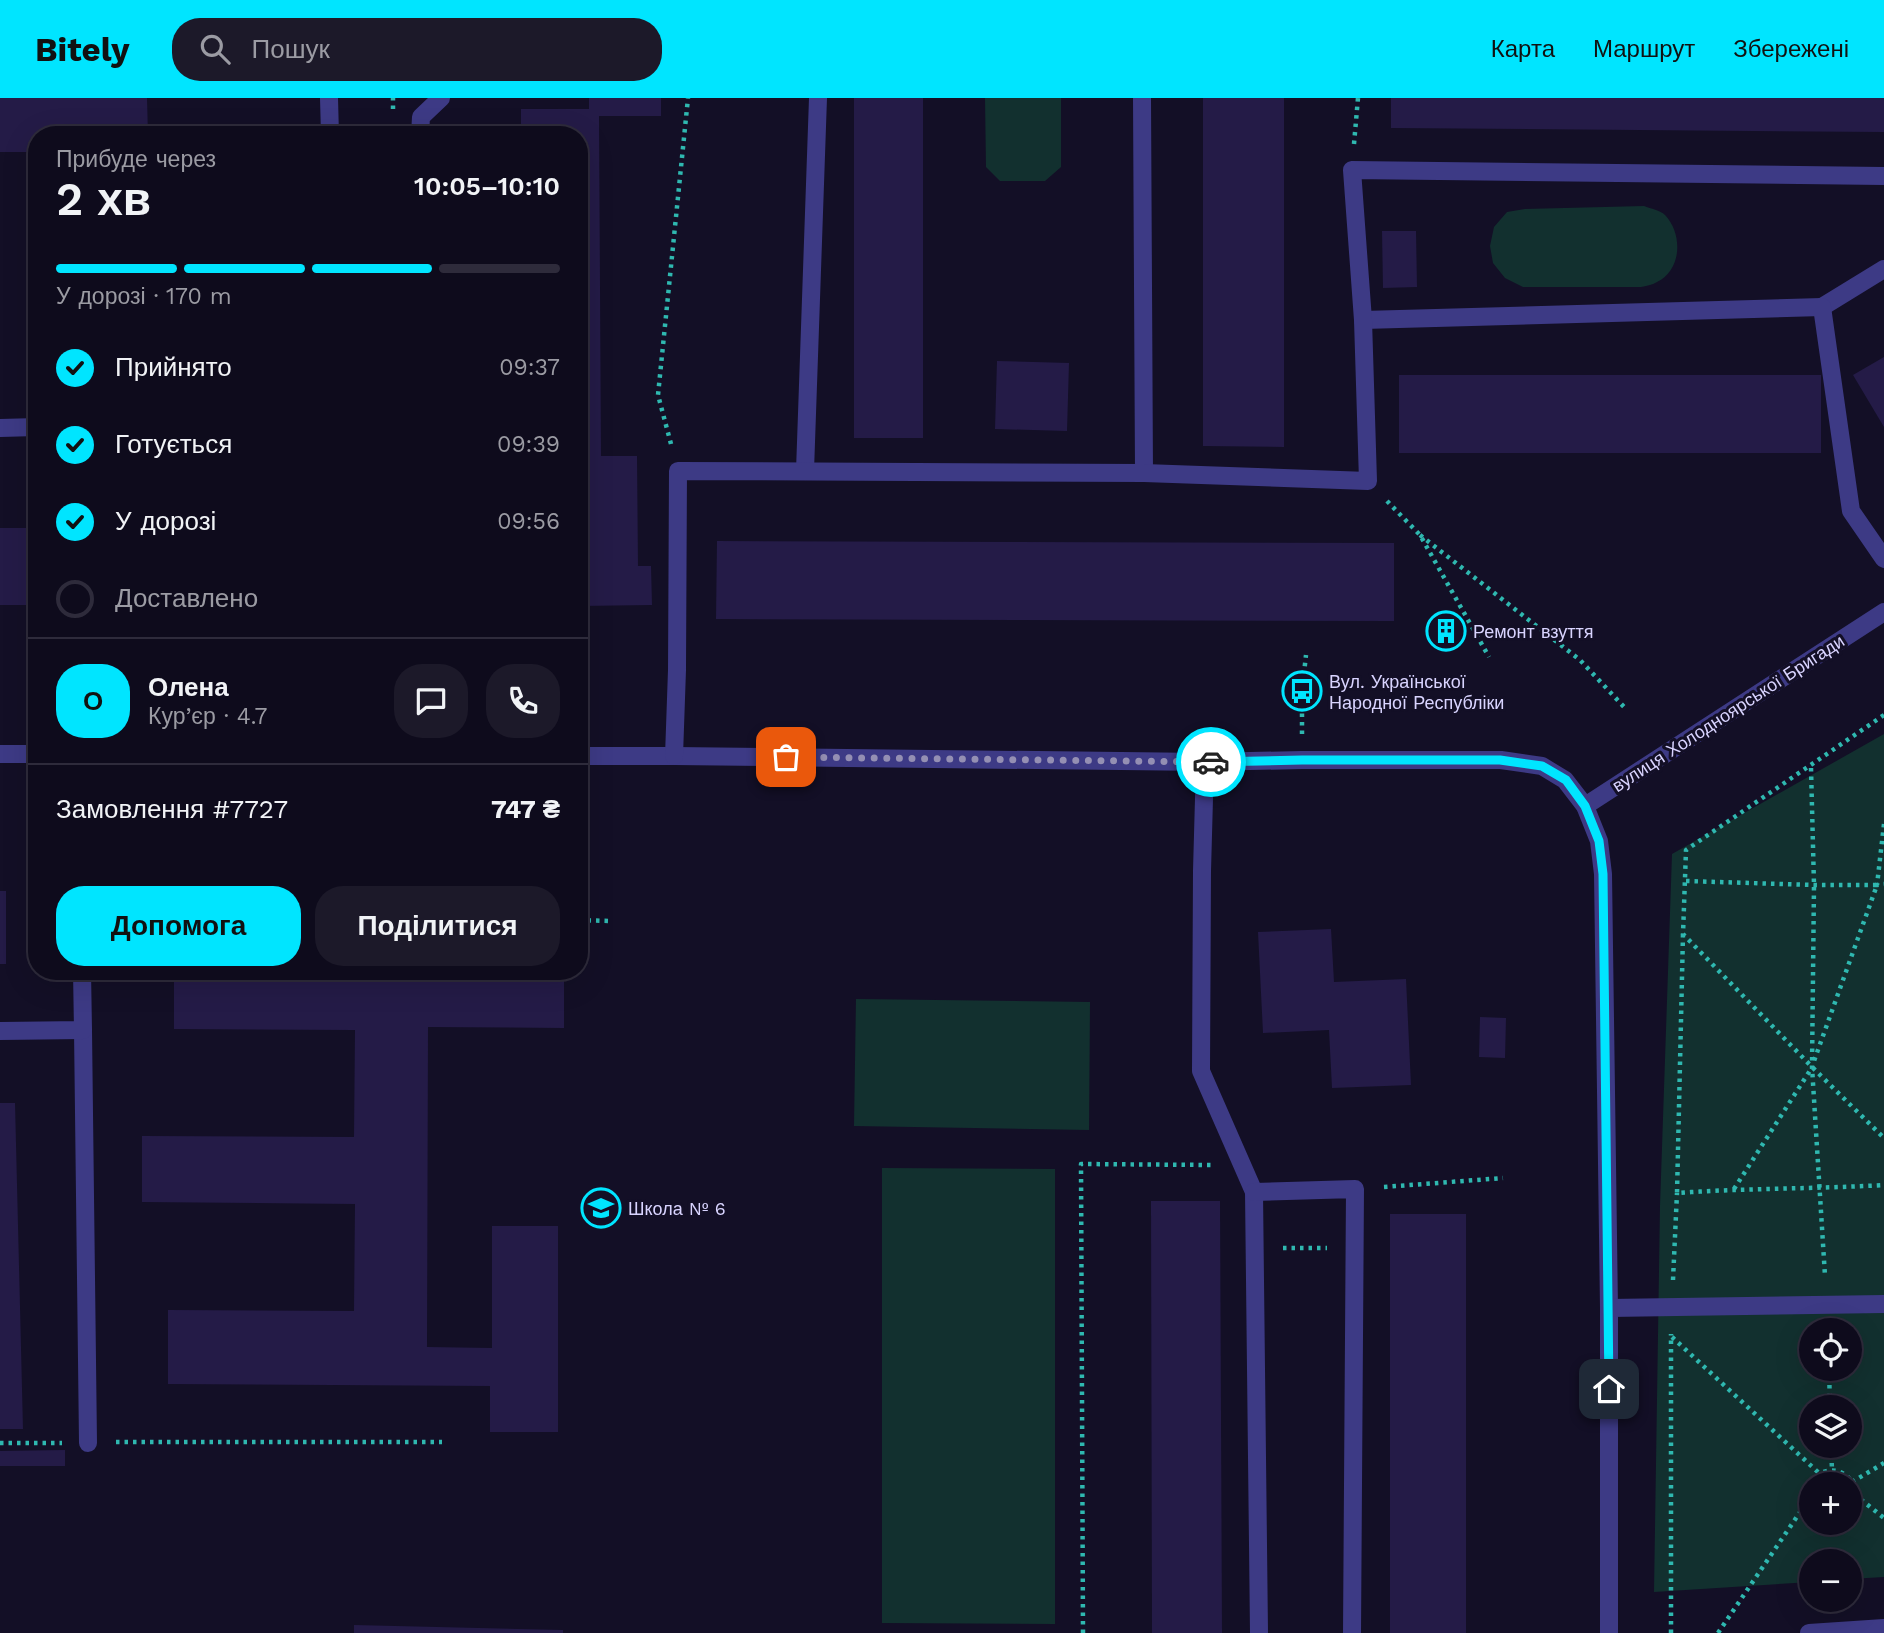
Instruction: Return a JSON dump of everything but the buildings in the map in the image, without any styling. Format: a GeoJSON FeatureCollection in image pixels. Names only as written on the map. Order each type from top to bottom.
{"type":"FeatureCollection","features":[{"type":"Feature","properties":{"kind":"street"},"geometry":{"type":"LineString","coordinates":[[330,98],[330,126]]}},
{"type":"Feature","properties":{"kind":"street"},"geometry":{"type":"LineString","coordinates":[[420,126],[421,117],[441,98]]}},
{"type":"Feature","properties":{"kind":"street"},"geometry":{"type":"LineString","coordinates":[[806,471],[818,98]]}},
{"type":"Feature","properties":{"kind":"street"},"geometry":{"type":"LineString","coordinates":[[1142,98],[1144,473]]}},
{"type":"Feature","properties":{"kind":"street"},"geometry":{"type":"LineString","coordinates":[[674,756],[678,471],[1144,473],[1368,481],[1363,320],[1352,170],[1884,176]]}},
{"type":"Feature","properties":{"kind":"street"},"geometry":{"type":"LineString","coordinates":[[1363,320],[1822,307],[1884,269]]}},
{"type":"Feature","properties":{"kind":"street"},"geometry":{"type":"LineString","coordinates":[[1822,307],[1851,511],[1884,559]]}},
{"type":"Feature","properties":{"kind":"street"},"geometry":{"type":"LineString","coordinates":[[0,428],[28,427]]}},
{"type":"Feature","properties":{"kind":"street","name":"вулиця Холодноярської Бригади"},"geometry":{"type":"LineString","coordinates":[[1585,806],[1884,612]]}},
{"type":"Feature","properties":{"kind":"street"},"geometry":{"type":"LineString","coordinates":[[0,754],[28,754]]}},
{"type":"Feature","properties":{"kind":"street"},"geometry":{"type":"LineString","coordinates":[[588,756],[1205,762],[1500,760],[1542,766],[1566,780],[1585,806],[1599,841],[1603,874],[1609,1308],[1609,1633]]}},
{"type":"Feature","properties":{"kind":"street"},"geometry":{"type":"LineString","coordinates":[[1205,762],[1201,1071],[1254,1192],[1259,1633]]}},
{"type":"Feature","properties":{"kind":"street"},"geometry":{"type":"LineString","coordinates":[[82,980],[88,1443]]}},
{"type":"Feature","properties":{"kind":"street"},"geometry":{"type":"LineString","coordinates":[[0,1031],[83,1030]]}},
{"type":"Feature","properties":{"kind":"street"},"geometry":{"type":"LineString","coordinates":[[1254,1192],[1355,1189],[1352,1633]]}},
{"type":"Feature","properties":{"kind":"street"},"geometry":{"type":"LineString","coordinates":[[1609,1308],[1884,1304]]}},
{"type":"Feature","properties":{"kind":"street"},"geometry":{"type":"LineString","coordinates":[[1809,1633],[1884,1628]]}},
{"type":"Feature","properties":{"kind":"path"},"geometry":{"type":"LineString","coordinates":[[678,471],[658,395],[688,98]]}},
{"type":"Feature","properties":{"kind":"path"},"geometry":{"type":"LineString","coordinates":[[1352,170],[1358,98]]}},
{"type":"Feature","properties":{"kind":"path"},"geometry":{"type":"LineString","coordinates":[[1368,481],[1420,535],[1580,660],[1625,708]]}},
{"type":"Feature","properties":{"kind":"path"},"geometry":{"type":"LineString","coordinates":[[1420,535],[1489,657]]}},
{"type":"Feature","properties":{"kind":"path"},"geometry":{"type":"LineString","coordinates":[[1302,760],[1302,691],[1306,655]]}},
{"type":"Feature","properties":{"kind":"path"},"geometry":{"type":"LineString","coordinates":[[1671,1633],[1671,1308],[1677,1194],[1686,850],[1884,716]]}},
{"type":"Feature","properties":{"kind":"path"},"geometry":{"type":"LineString","coordinates":[[1811,767],[1814,885],[1812,1067],[1827,1305]]}},
{"type":"Feature","properties":{"kind":"path"},"geometry":{"type":"LineString","coordinates":[[1734,1189],[1812,1067],[1877,885],[1884,824]]}},
{"type":"Feature","properties":{"kind":"path"},"geometry":{"type":"LineString","coordinates":[[1686,881],[1884,884]]}},
{"type":"Feature","properties":{"kind":"path"},"geometry":{"type":"LineString","coordinates":[[588,920],[609,920]]}},
{"type":"Feature","properties":{"kind":"path"},"geometry":{"type":"LineString","coordinates":[[1684,934],[1884,1138]]}},
{"type":"Feature","properties":{"kind":"path"},"geometry":{"type":"LineString","coordinates":[[1083,1633],[1080,1164],[1242,1165]]}},
{"type":"Feature","properties":{"kind":"path"},"geometry":{"type":"LineString","coordinates":[[1355,1189],[1503,1178]]}},
{"type":"Feature","properties":{"kind":"path"},"geometry":{"type":"LineString","coordinates":[[1677,1194],[1734,1189],[1819,1189],[1884,1185]]}},
{"type":"Feature","properties":{"kind":"path"},"geometry":{"type":"LineString","coordinates":[[1254,1248],[1353,1248]]}},
{"type":"Feature","properties":{"kind":"path"},"geometry":{"type":"LineString","coordinates":[[1671,1337],[1818,1472]]}},
{"type":"Feature","properties":{"kind":"path"},"geometry":{"type":"LineString","coordinates":[[130,1442],[442,1442]]}},
{"type":"Feature","properties":{"kind":"path"},"geometry":{"type":"LineString","coordinates":[[1832,1458],[1832,1470]]}},
{"type":"Feature","properties":{"kind":"path"},"geometry":{"type":"LineString","coordinates":[[1862,1476],[1884,1463]]}},
{"type":"Feature","properties":{"kind":"path"},"geometry":{"type":"LineString","coordinates":[[1826,1472],[1839,1472]]}},
{"type":"Feature","properties":{"kind":"path"},"geometry":{"type":"LineString","coordinates":[[1862,1500],[1884,1518]]}},
{"type":"Feature","properties":{"kind":"path"},"geometry":{"type":"LineString","coordinates":[[1718,1633],[1799,1514]]}},
{"type":"Feature","properties":{"kind":"green space"},"geometry":{"type":"Polygon","coordinates":[[[985,98],[1061,98],[1061,167],[1045,181],[1000,181],[986,167],[985,98]]]}},
{"type":"Feature","properties":{"kind":"green space"},"geometry":{"type":"Polygon","coordinates":[[[1644,206],[1665,215],[1677,241],[1675,261],[1671,269],[1653,284],[1641,287],[1523,287],[1505,278],[1493,263],[1490,246],[1494,227],[1507,212],[1525,209],[1644,206]]]}},
{"type":"Feature","properties":{"kind":"green space"},"geometry":{"type":"Polygon","coordinates":[[[1884,734],[1884,1577],[1862,1578],[1862,1549],[1799,1549],[1799,1583],[1654,1592],[1660,1206],[1672,854],[1884,734]]]}},
{"type":"Feature","properties":{"kind":"green space"},"geometry":{"type":"Polygon","coordinates":[[[856,999],[1090,1002],[1089,1130],[854,1126],[856,999]]]}},
{"type":"Feature","properties":{"kind":"green space"},"geometry":{"type":"Polygon","coordinates":[[[882,1168],[1055,1169],[1055,1624],[882,1623],[882,1168]]]}},
{"type":"Feature","properties":{"kind":"way so far"},"geometry":{"type":"LineString","coordinates":[[786,757],[1211,762]]}},
{"type":"Feature","properties":{"kind":"place","name":"Ремонт взуття"},"geometry":{"type":"Point","coordinates":[1446,631]}},
{"type":"Feature","properties":{"kind":"place","name":"Вул. Української Народної Республіки"},"geometry":{"type":"Point","coordinates":[1302,691]}},
{"type":"Feature","properties":{"kind":"place","name":"Школа № 6"},"geometry":{"type":"Point","coordinates":[601,1208]}},
{"type":"Feature","properties":{"kind":"route"},"geometry":{"type":"LineString","coordinates":[[1211,762],[1500,760],[1542,766],[1566,780],[1585,806],[1599,841],[1603,874],[1609,1389]]}}]}
